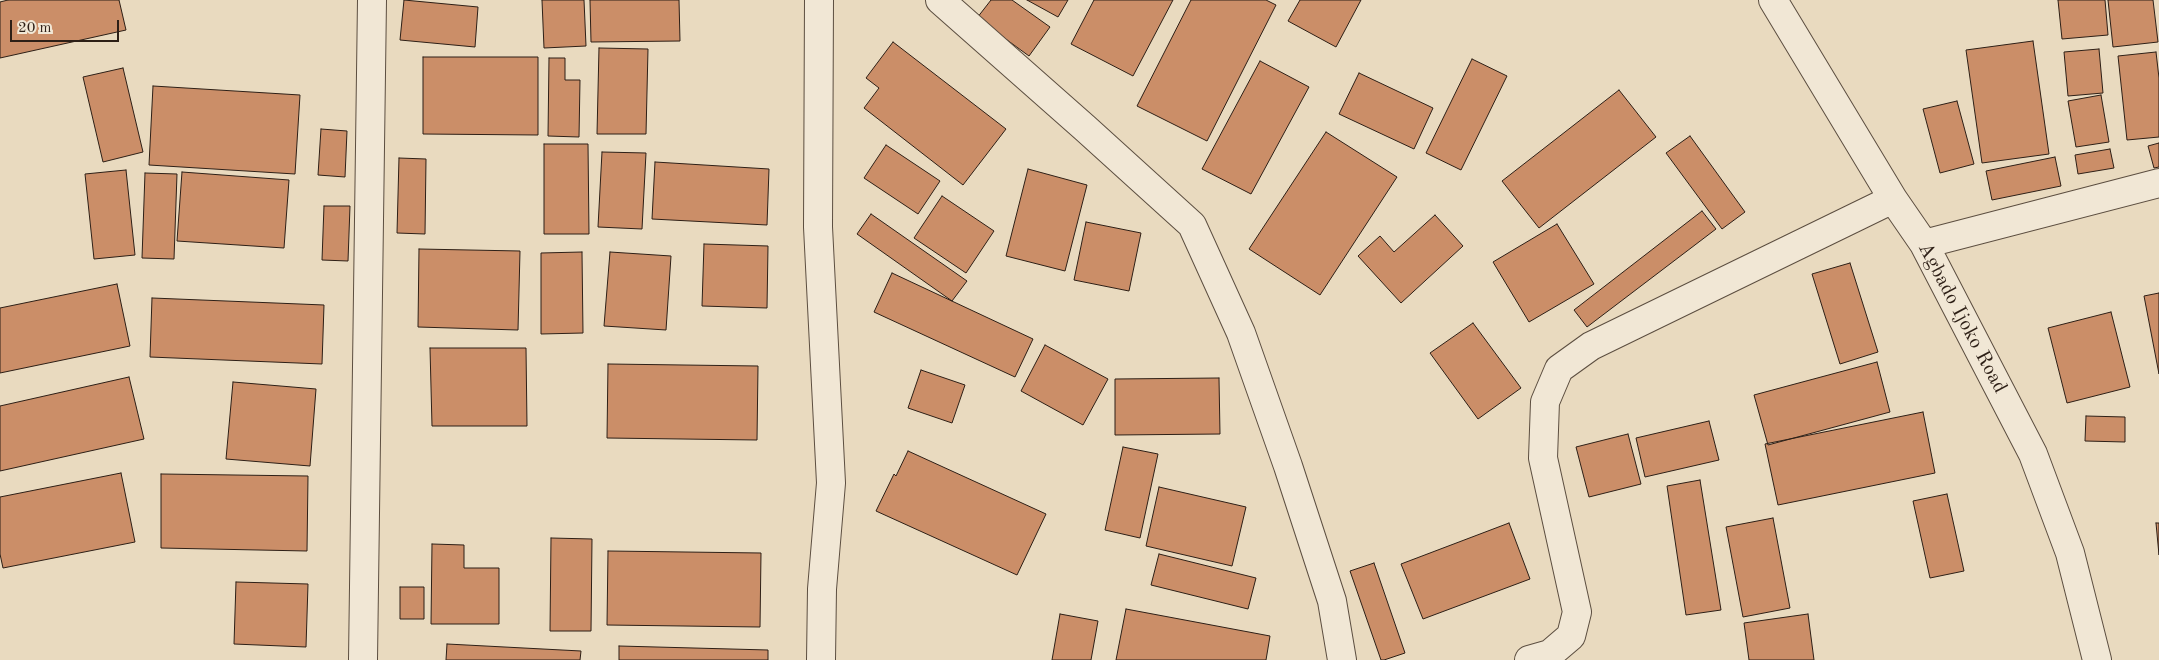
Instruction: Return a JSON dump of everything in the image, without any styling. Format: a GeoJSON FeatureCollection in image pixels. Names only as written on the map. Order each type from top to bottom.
{"type":"FeatureCollection","features":[{"type":"Feature","properties":{"kind":"street"},"geometry":{"type":"LineString","coordinates":[[363,660],[372,0]]}},
{"type":"Feature","properties":{"kind":"street"},"geometry":{"type":"LineString","coordinates":[[819,0],[818,227],[831,483],[822,589],[821,660]]}},
{"type":"Feature","properties":{"kind":"street"},"geometry":{"type":"LineString","coordinates":[[940,0],[1192,225],[1241,333],[1288,466],[1332,601],[1342,660]]}},
{"type":"Feature","properties":{"kind":"street","name":"Agbado Ijoko Road"},"geometry":{"type":"LineString","coordinates":[[1773,0],[1893,199],[1924,244],[2032,454],[2070,553],[2097,660]]}},
{"type":"Feature","properties":{"kind":"street"},"geometry":{"type":"LineString","coordinates":[[1924,244],[2159,183]]}},
{"type":"Feature","properties":{"kind":"street"},"geometry":{"type":"LineString","coordinates":[[1529,660],[1550,654],[1571,636],[1577,612],[1542,458],[1545,402],[1559,369],[1591,346],[1893,199]]}},
{"type":"Feature","properties":{"kind":"building"},"geometry":{"type":"Polygon","coordinates":[[[8,0],[119,0],[126,30],[0,58],[0,2],[8,0]]]}},
{"type":"Feature","properties":{"kind":"building"},"geometry":{"type":"Polygon","coordinates":[[[404,0],[478,7],[475,47],[400,40],[404,0]]]}},
{"type":"Feature","properties":{"kind":"building"},"geometry":{"type":"Polygon","coordinates":[[[542,0],[584,0],[586,46],[544,48],[542,0]]]}},
{"type":"Feature","properties":{"kind":"building"},"geometry":{"type":"Polygon","coordinates":[[[590,0],[679,0],[680,41],[591,42],[590,0]]]}},
{"type":"Feature","properties":{"kind":"building"},"geometry":{"type":"Polygon","coordinates":[[[991,0],[1012,0],[1050,27],[1029,56],[977,18],[991,0]]]}},
{"type":"Feature","properties":{"kind":"building"},"geometry":{"type":"Polygon","coordinates":[[[1027,0],[1068,0],[1058,17],[1027,0]]]}},
{"type":"Feature","properties":{"kind":"building"},"geometry":{"type":"Polygon","coordinates":[[[1094,0],[1173,0],[1133,76],[1071,44],[1094,0]]]}},
{"type":"Feature","properties":{"kind":"building"},"geometry":{"type":"Polygon","coordinates":[[[1191,0],[1266,0],[1276,5],[1207,141],[1137,106],[1191,0]]]}},
{"type":"Feature","properties":{"kind":"building"},"geometry":{"type":"Polygon","coordinates":[[[1300,0],[1361,0],[1336,47],[1288,21],[1300,0]]]}},
{"type":"Feature","properties":{"kind":"building"},"geometry":{"type":"Polygon","coordinates":[[[2058,0],[2105,0],[2108,35],[2062,39],[2058,0]]]}},
{"type":"Feature","properties":{"kind":"building"},"geometry":{"type":"Polygon","coordinates":[[[2108,0],[2153,0],[2158,42],[2113,47],[2108,0]]]}},
{"type":"Feature","properties":{"kind":"building"},"geometry":{"type":"Polygon","coordinates":[[[2033,41],[2049,154],[1982,163],[1966,50],[2033,41]]]}},
{"type":"Feature","properties":{"kind":"building"},"geometry":{"type":"Polygon","coordinates":[[[893,42],[1006,129],[963,185],[864,108],[879,88],[866,78],[893,42]]]}},
{"type":"Feature","properties":{"kind":"building"},"geometry":{"type":"Polygon","coordinates":[[[599,48],[648,49],[646,134],[597,134],[599,48]]]}},
{"type":"Feature","properties":{"kind":"building"},"geometry":{"type":"Polygon","coordinates":[[[2099,49],[2103,93],[2068,96],[2064,52],[2099,49]]]}},
{"type":"Feature","properties":{"kind":"building"},"geometry":{"type":"Polygon","coordinates":[[[2156,52],[2159,78],[2159,137],[2127,140],[2118,56],[2156,52]]]}},
{"type":"Feature","properties":{"kind":"building"},"geometry":{"type":"Polygon","coordinates":[[[423,57],[538,57],[538,135],[423,134],[423,57]]]}},
{"type":"Feature","properties":{"kind":"building"},"geometry":{"type":"Polygon","coordinates":[[[549,58],[565,58],[565,80],[580,80],[579,137],[548,136],[549,58]]]}},
{"type":"Feature","properties":{"kind":"building"},"geometry":{"type":"Polygon","coordinates":[[[1472,59],[1507,76],[1461,170],[1426,153],[1472,59]]]}},
{"type":"Feature","properties":{"kind":"building"},"geometry":{"type":"Polygon","coordinates":[[[1260,61],[1309,87],[1251,194],[1202,169],[1260,61]]]}},
{"type":"Feature","properties":{"kind":"building"},"geometry":{"type":"Polygon","coordinates":[[[123,68],[143,152],[103,162],[83,77],[123,68]]]}},
{"type":"Feature","properties":{"kind":"building"},"geometry":{"type":"Polygon","coordinates":[[[1359,73],[1433,108],[1414,149],[1339,114],[1359,73]]]}},
{"type":"Feature","properties":{"kind":"building"},"geometry":{"type":"Polygon","coordinates":[[[153,86],[300,95],[295,174],[149,165],[153,86]]]}},
{"type":"Feature","properties":{"kind":"building"},"geometry":{"type":"Polygon","coordinates":[[[1619,90],[1656,137],[1539,228],[1502,181],[1619,90]]]}},
{"type":"Feature","properties":{"kind":"building"},"geometry":{"type":"Polygon","coordinates":[[[2101,95],[2109,142],[2076,147],[2068,101],[2101,95]]]}},
{"type":"Feature","properties":{"kind":"building"},"geometry":{"type":"Polygon","coordinates":[[[1957,101],[1974,164],[1940,173],[1923,109],[1957,101]]]}},
{"type":"Feature","properties":{"kind":"building"},"geometry":{"type":"Polygon","coordinates":[[[321,129],[347,131],[345,177],[318,175],[321,129]]]}},
{"type":"Feature","properties":{"kind":"building"},"geometry":{"type":"Polygon","coordinates":[[[1326,132],[1397,177],[1320,295],[1249,249],[1326,132]]]}},
{"type":"Feature","properties":{"kind":"building"},"geometry":{"type":"Polygon","coordinates":[[[1690,136],[1745,212],[1722,229],[1666,153],[1690,136]]]}},
{"type":"Feature","properties":{"kind":"building"},"geometry":{"type":"Polygon","coordinates":[[[2159,143],[2159,167],[2154,168],[2148,146],[2159,143]]]}},
{"type":"Feature","properties":{"kind":"building"},"geometry":{"type":"Polygon","coordinates":[[[544,144],[588,144],[589,234],[544,234],[544,144]]]}},
{"type":"Feature","properties":{"kind":"building"},"geometry":{"type":"Polygon","coordinates":[[[886,145],[940,181],[918,214],[864,178],[886,145]]]}},
{"type":"Feature","properties":{"kind":"building"},"geometry":{"type":"Polygon","coordinates":[[[2110,149],[2114,168],[2078,174],[2075,155],[2110,149]]]}},
{"type":"Feature","properties":{"kind":"building"},"geometry":{"type":"Polygon","coordinates":[[[602,152],[646,153],[642,229],[598,227],[602,152]]]}},
{"type":"Feature","properties":{"kind":"building"},"geometry":{"type":"Polygon","coordinates":[[[2055,157],[2061,186],[1992,200],[1986,171],[2055,157]]]}},
{"type":"Feature","properties":{"kind":"building"},"geometry":{"type":"Polygon","coordinates":[[[399,158],[426,159],[425,234],[397,233],[399,158]]]}},
{"type":"Feature","properties":{"kind":"building"},"geometry":{"type":"Polygon","coordinates":[[[655,162],[769,169],[767,225],[652,219],[655,162]]]}},
{"type":"Feature","properties":{"kind":"building"},"geometry":{"type":"Polygon","coordinates":[[[1028,169],[1087,185],[1065,271],[1006,256],[1028,169]]]}},
{"type":"Feature","properties":{"kind":"building"},"geometry":{"type":"Polygon","coordinates":[[[126,170],[135,255],[94,259],[85,174],[126,170]]]}},
{"type":"Feature","properties":{"kind":"building"},"geometry":{"type":"Polygon","coordinates":[[[182,172],[289,180],[284,248],[177,241],[182,172]]]}},
{"type":"Feature","properties":{"kind":"building"},"geometry":{"type":"Polygon","coordinates":[[[145,173],[177,174],[174,259],[142,258],[145,173]]]}},
{"type":"Feature","properties":{"kind":"building"},"geometry":{"type":"Polygon","coordinates":[[[942,196],[994,231],[966,273],[914,238],[942,196]]]}},
{"type":"Feature","properties":{"kind":"building"},"geometry":{"type":"Polygon","coordinates":[[[324,206],[350,206],[348,261],[322,260],[324,206]]]}},
{"type":"Feature","properties":{"kind":"building"},"geometry":{"type":"Polygon","coordinates":[[[1702,211],[1716,229],[1587,327],[1574,310],[1702,211]]]}},
{"type":"Feature","properties":{"kind":"building"},"geometry":{"type":"Polygon","coordinates":[[[871,214],[967,281],[952,301],[857,234],[871,214]]]}},
{"type":"Feature","properties":{"kind":"building"},"geometry":{"type":"Polygon","coordinates":[[[1435,215],[1463,246],[1401,303],[1358,256],[1380,236],[1394,252],[1435,215]]]}},
{"type":"Feature","properties":{"kind":"building"},"geometry":{"type":"Polygon","coordinates":[[[1086,222],[1141,233],[1129,291],[1074,280],[1086,222]]]}},
{"type":"Feature","properties":{"kind":"building"},"geometry":{"type":"Polygon","coordinates":[[[1557,224],[1594,284],[1529,322],[1493,262],[1557,224]]]}},
{"type":"Feature","properties":{"kind":"building"},"geometry":{"type":"Polygon","coordinates":[[[704,244],[768,246],[767,308],[702,306],[704,244]]]}},
{"type":"Feature","properties":{"kind":"building"},"geometry":{"type":"Polygon","coordinates":[[[419,249],[520,251],[518,330],[418,327],[419,249]]]}},
{"type":"Feature","properties":{"kind":"building"},"geometry":{"type":"Polygon","coordinates":[[[582,252],[583,333],[541,334],[541,253],[582,252]]]}},
{"type":"Feature","properties":{"kind":"building"},"geometry":{"type":"Polygon","coordinates":[[[610,252],[671,256],[666,330],[604,326],[610,252]]]}},
{"type":"Feature","properties":{"kind":"building"},"geometry":{"type":"Polygon","coordinates":[[[1850,263],[1878,352],[1840,364],[1812,274],[1850,263]]]}},
{"type":"Feature","properties":{"kind":"building"},"geometry":{"type":"Polygon","coordinates":[[[892,273],[1033,339],[1015,377],[874,312],[892,273]]]}},
{"type":"Feature","properties":{"kind":"building"},"geometry":{"type":"Polygon","coordinates":[[[117,284],[130,346],[0,373],[0,308],[117,284]]]}},
{"type":"Feature","properties":{"kind":"building"},"geometry":{"type":"Polygon","coordinates":[[[2159,293],[2159,374],[2144,296],[2159,293]]]}},
{"type":"Feature","properties":{"kind":"building"},"geometry":{"type":"Polygon","coordinates":[[[152,298],[324,305],[322,364],[150,357],[152,298]]]}},
{"type":"Feature","properties":{"kind":"building"},"geometry":{"type":"Polygon","coordinates":[[[2111,312],[2130,387],[2067,403],[2048,328],[2111,312]]]}},
{"type":"Feature","properties":{"kind":"building"},"geometry":{"type":"Polygon","coordinates":[[[1473,323],[1521,388],[1478,419],[1430,353],[1473,323]]]}},
{"type":"Feature","properties":{"kind":"building"},"geometry":{"type":"Polygon","coordinates":[[[1045,345],[1108,379],[1083,425],[1021,391],[1045,345]]]}},
{"type":"Feature","properties":{"kind":"building"},"geometry":{"type":"Polygon","coordinates":[[[430,348],[526,348],[527,426],[432,426],[430,348]]]}},
{"type":"Feature","properties":{"kind":"building"},"geometry":{"type":"Polygon","coordinates":[[[1877,362],[1890,412],[1768,445],[1754,395],[1877,362]]]}},
{"type":"Feature","properties":{"kind":"building"},"geometry":{"type":"Polygon","coordinates":[[[608,364],[758,366],[757,440],[607,438],[608,364]]]}},
{"type":"Feature","properties":{"kind":"building"},"geometry":{"type":"Polygon","coordinates":[[[921,370],[965,385],[952,423],[908,408],[921,370]]]}},
{"type":"Feature","properties":{"kind":"building"},"geometry":{"type":"Polygon","coordinates":[[[129,377],[144,439],[0,471],[0,406],[129,377]]]}},
{"type":"Feature","properties":{"kind":"building"},"geometry":{"type":"Polygon","coordinates":[[[1219,378],[1220,434],[1115,435],[1115,379],[1219,378]]]}},
{"type":"Feature","properties":{"kind":"building"},"geometry":{"type":"Polygon","coordinates":[[[233,382],[316,389],[310,466],[226,459],[233,382]]]}},
{"type":"Feature","properties":{"kind":"building"},"geometry":{"type":"Polygon","coordinates":[[[1923,412],[1935,473],[1778,505],[1765,444],[1923,412]]]}},
{"type":"Feature","properties":{"kind":"building"},"geometry":{"type":"Polygon","coordinates":[[[2086,416],[2125,417],[2125,442],[2085,441],[2086,416]]]}},
{"type":"Feature","properties":{"kind":"building"},"geometry":{"type":"Polygon","coordinates":[[[1709,421],[1719,460],[1645,477],[1636,438],[1709,421]]]}},
{"type":"Feature","properties":{"kind":"building"},"geometry":{"type":"Polygon","coordinates":[[[1628,434],[1641,484],[1589,497],[1576,447],[1628,434]]]}},
{"type":"Feature","properties":{"kind":"building"},"geometry":{"type":"Polygon","coordinates":[[[1123,447],[1158,454],[1140,538],[1105,530],[1123,447]]]}},
{"type":"Feature","properties":{"kind":"building"},"geometry":{"type":"Polygon","coordinates":[[[908,451],[1046,514],[1017,575],[876,511],[894,474],[896,476],[908,451]]]}},
{"type":"Feature","properties":{"kind":"building"},"geometry":{"type":"Polygon","coordinates":[[[121,473],[135,542],[3,568],[0,554],[0,497],[121,473]]]}},
{"type":"Feature","properties":{"kind":"building"},"geometry":{"type":"Polygon","coordinates":[[[161,474],[308,476],[307,551],[161,548],[161,474]]]}},
{"type":"Feature","properties":{"kind":"building"},"geometry":{"type":"Polygon","coordinates":[[[1700,480],[1721,610],[1686,615],[1667,486],[1700,480]]]}},
{"type":"Feature","properties":{"kind":"building"},"geometry":{"type":"Polygon","coordinates":[[[1159,487],[1246,507],[1232,566],[1146,546],[1159,487]]]}},
{"type":"Feature","properties":{"kind":"building"},"geometry":{"type":"Polygon","coordinates":[[[1947,494],[1964,571],[1930,578],[1913,501],[1947,494]]]}},
{"type":"Feature","properties":{"kind":"building"},"geometry":{"type":"Polygon","coordinates":[[[1773,518],[1790,608],[1743,617],[1726,527],[1773,518]]]}},
{"type":"Feature","properties":{"kind":"building"},"geometry":{"type":"Polygon","coordinates":[[[1509,523],[1530,579],[1423,619],[1401,564],[1509,523]]]}},
{"type":"Feature","properties":{"kind":"building"},"geometry":{"type":"Polygon","coordinates":[[[2156,523],[2159,523],[2159,555],[2156,523]]]}},
{"type":"Feature","properties":{"kind":"building"},"geometry":{"type":"Polygon","coordinates":[[[551,538],[592,539],[591,631],[550,631],[551,538]]]}},
{"type":"Feature","properties":{"kind":"building"},"geometry":{"type":"Polygon","coordinates":[[[432,544],[464,545],[464,568],[499,568],[499,624],[431,624],[432,544]]]}},
{"type":"Feature","properties":{"kind":"building"},"geometry":{"type":"Polygon","coordinates":[[[608,551],[761,553],[760,627],[607,625],[608,551]]]}},
{"type":"Feature","properties":{"kind":"building"},"geometry":{"type":"Polygon","coordinates":[[[1159,554],[1256,578],[1248,609],[1151,585],[1159,554]]]}},
{"type":"Feature","properties":{"kind":"building"},"geometry":{"type":"Polygon","coordinates":[[[1374,563],[1405,653],[1384,660],[1381,660],[1350,571],[1374,563]]]}},
{"type":"Feature","properties":{"kind":"building"},"geometry":{"type":"Polygon","coordinates":[[[236,582],[308,584],[306,647],[234,644],[236,582]]]}},
{"type":"Feature","properties":{"kind":"building"},"geometry":{"type":"Polygon","coordinates":[[[400,587],[424,587],[424,619],[400,619],[400,587]]]}},
{"type":"Feature","properties":{"kind":"building"},"geometry":{"type":"Polygon","coordinates":[[[1126,609],[1270,636],[1266,660],[1116,660],[1126,609]]]}},
{"type":"Feature","properties":{"kind":"building"},"geometry":{"type":"Polygon","coordinates":[[[1060,614],[1098,621],[1091,660],[1052,660],[1060,614]]]}},
{"type":"Feature","properties":{"kind":"building"},"geometry":{"type":"Polygon","coordinates":[[[1808,614],[1814,660],[1749,660],[1744,623],[1808,614]]]}},
{"type":"Feature","properties":{"kind":"building"},"geometry":{"type":"Polygon","coordinates":[[[447,644],[581,651],[580,660],[446,660],[447,644]]]}},
{"type":"Feature","properties":{"kind":"building"},"geometry":{"type":"Polygon","coordinates":[[[619,646],[768,650],[768,660],[619,660],[619,646]]]}}]}
